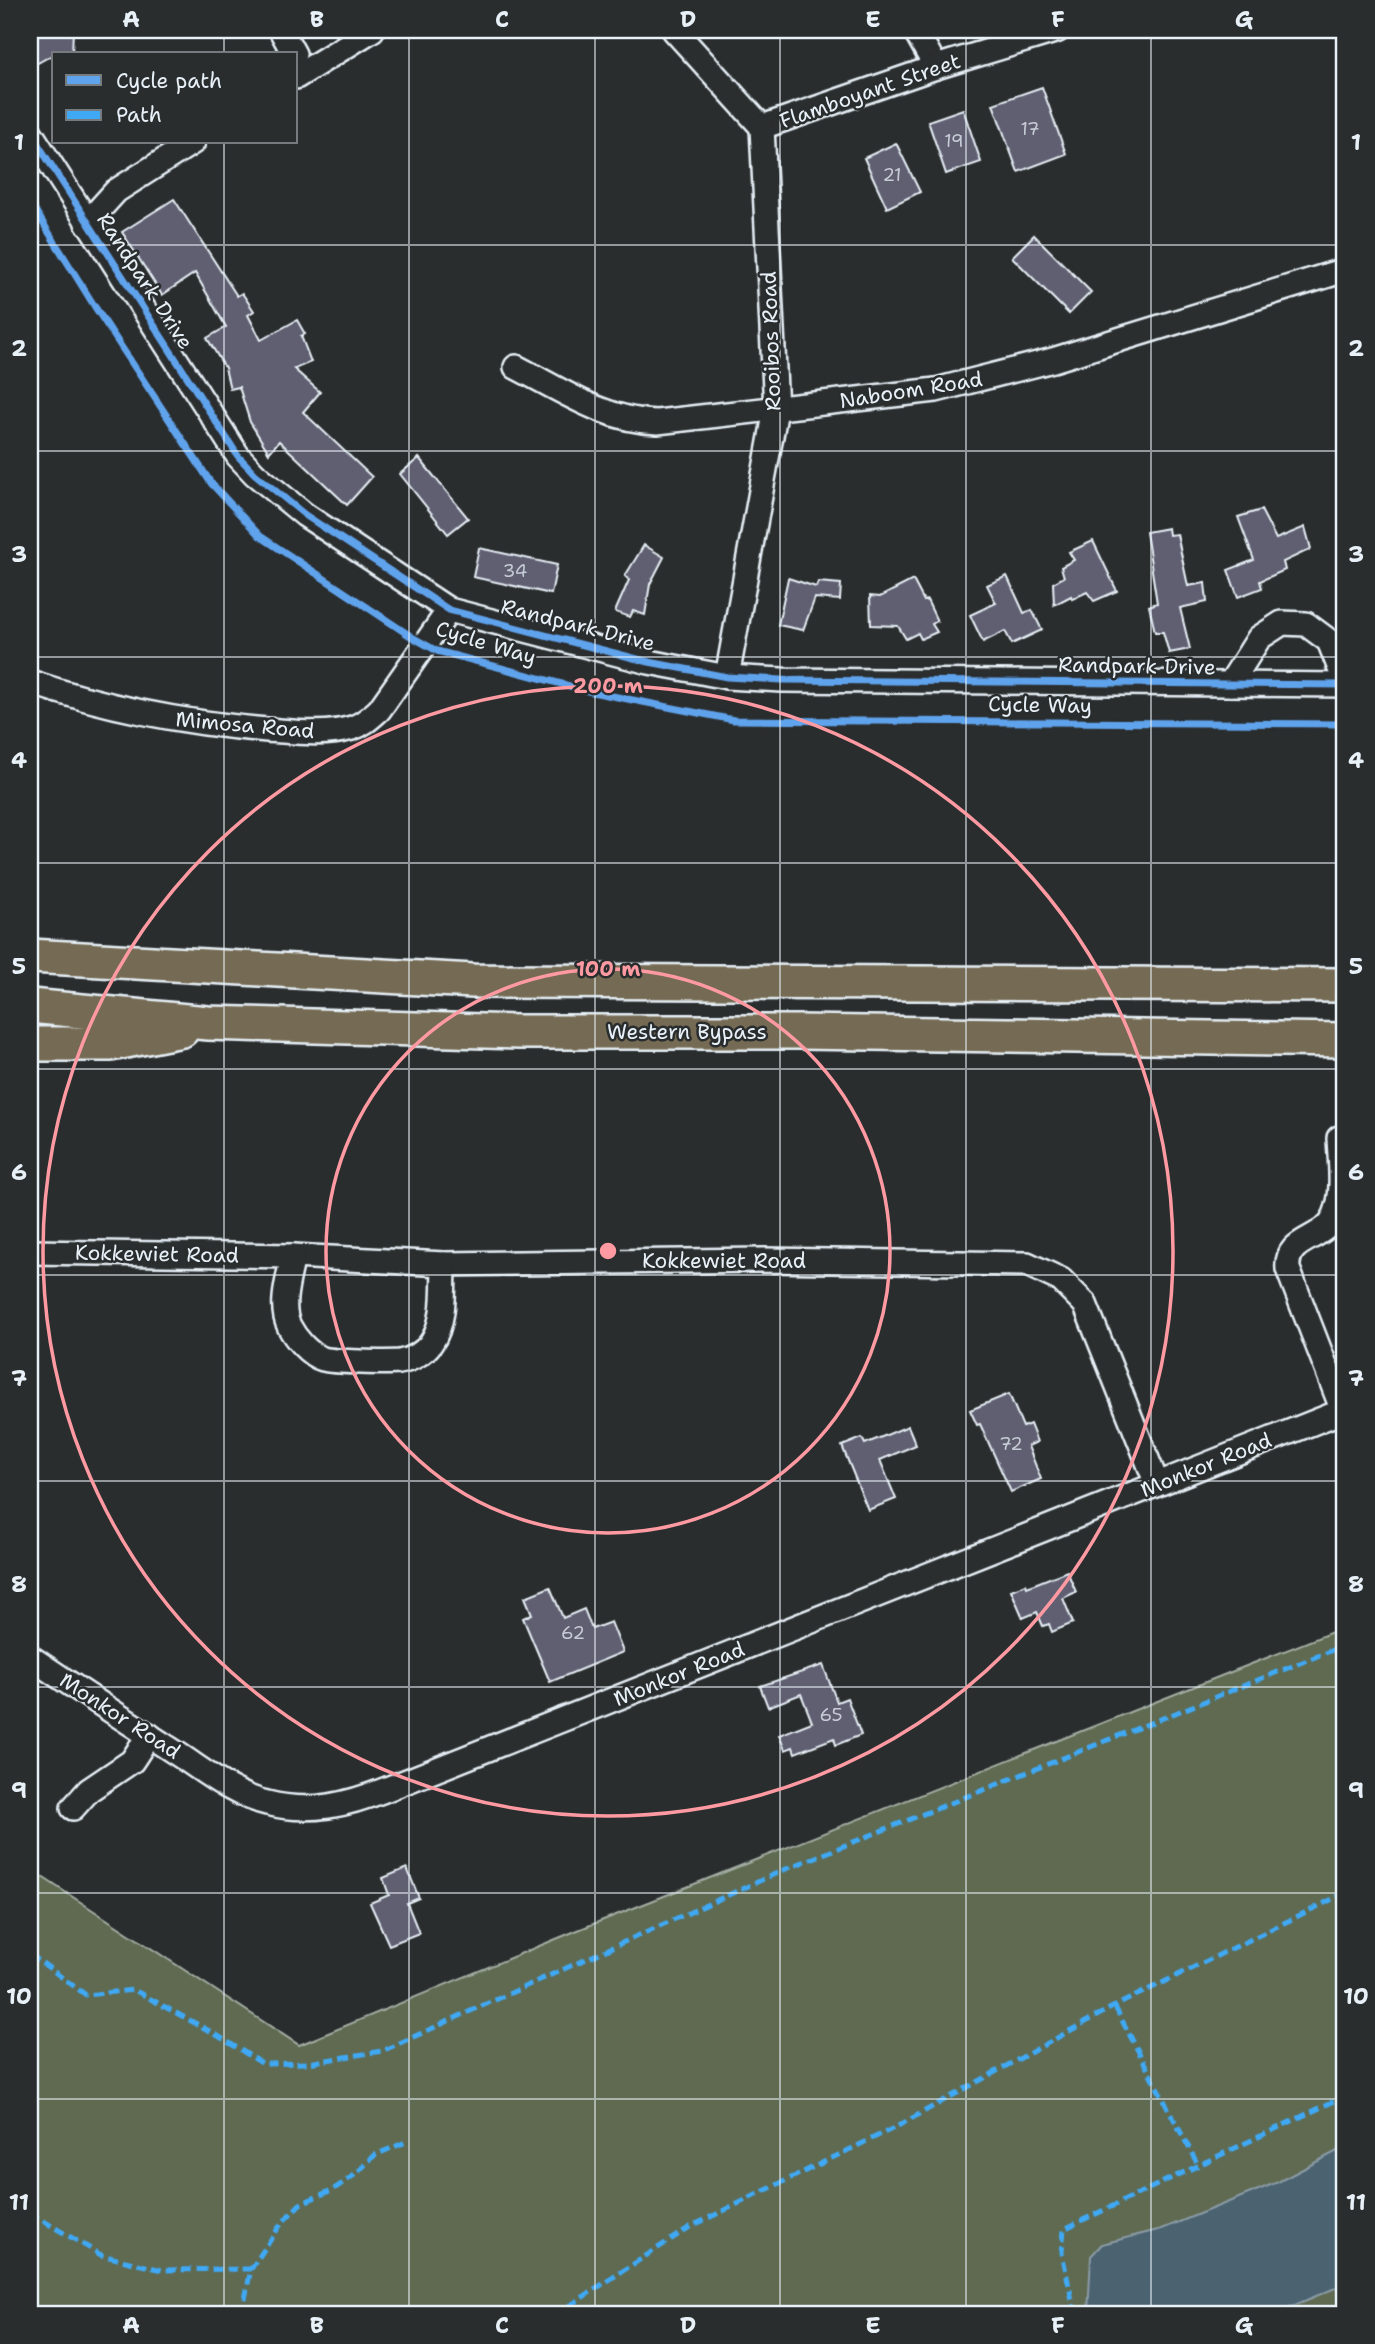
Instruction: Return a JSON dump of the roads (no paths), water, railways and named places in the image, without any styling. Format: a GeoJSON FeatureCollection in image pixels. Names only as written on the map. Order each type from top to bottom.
{"type":"FeatureCollection","features":[{"type":"Feature","properties":{"kind":"highway"},"geometry":{"type":"LineString","coordinates":[[30,956],[473,981],[1345,985]]}},
{"type":"Feature","properties":{"kind":"highway","name":"Western Bypass"},"geometry":{"type":"LineString","coordinates":[[30,1006],[208,1023],[519,1032],[799,1032],[1345,1040]]}},
{"type":"Feature","properties":{"kind":"highway"},"geometry":{"type":"LineString","coordinates":[[30,1044],[110,1044],[208,1023]]}},
{"type":"Feature","properties":{"kind":"street"},"geometry":{"type":"LineString","coordinates":[[281,30],[291,52]]}},
{"type":"Feature","properties":{"kind":"street"},"geometry":{"type":"LineString","coordinates":[[298,65],[372,30]]}},
{"type":"Feature","properties":{"kind":"street"},"geometry":{"type":"LineString","coordinates":[[674,30],[762,127]]}},
{"type":"Feature","properties":{"kind":"street"},"geometry":{"type":"LineString","coordinates":[[915,30],[936,67]]}},
{"type":"Feature","properties":{"kind":"street","name":"Flamboyant Street"},"geometry":{"type":"LineString","coordinates":[[762,127],[936,67],[1058,30]]}},
{"type":"Feature","properties":{"kind":"street","name":"Rooibos Road"},"geometry":{"type":"LineString","coordinates":[[727,677],[776,409],[762,127]]}},
{"type":"Feature","properties":{"kind":"street","name":"Randpark Drive"},"geometry":{"type":"LineString","coordinates":[[30,132],[221,431],[255,474],[305,516],[449,610],[649,662],[727,677],[782,680],[1345,683]]}},
{"type":"Feature","properties":{"kind":"street"},"geometry":{"type":"LineString","coordinates":[[87,223],[116,191],[190,144]]}},
{"type":"Feature","properties":{"kind":"street","name":"Naboom Road"},"geometry":{"type":"LineString","coordinates":[[516,367],[600,410],[638,422],[776,409],[936,390],[1000,375],[1345,270]]}},
{"type":"Feature","properties":{"kind":"street","name":"Mimosa Road"},"geometry":{"type":"LineString","coordinates":[[30,682],[122,709],[174,720],[309,733],[335,731],[354,727],[379,710],[449,610]]}},
{"type":"Feature","properties":{"kind":"street"},"geometry":{"type":"LineString","coordinates":[[1230,684],[1259,638],[1282,623],[1306,625],[1329,641],[1345,683]]}},
{"type":"Feature","properties":{"kind":"street"},"geometry":{"type":"LineString","coordinates":[[1339,1138],[1341,1181],[1337,1212],[1326,1229],[1292,1249],[1288,1269],[1344,1410]]}},
{"type":"Feature","properties":{"kind":"street","name":"Kokkewiet Road"},"geometry":{"type":"LineString","coordinates":[[30,1252],[293,1256],[444,1264],[764,1260],[1027,1265],[1061,1280],[1085,1304],[1157,1484]]}},
{"type":"Feature","properties":{"kind":"street"},"geometry":{"type":"LineString","coordinates":[[293,1256],[285,1307],[287,1324],[308,1350],[322,1359],[400,1362],[418,1356],[430,1344],[438,1328],[444,1264]]}},
{"type":"Feature","properties":{"kind":"street","name":"Monkor Road"},"geometry":{"type":"LineString","coordinates":[[30,1657],[237,1793],[265,1803],[311,1809],[356,1801],[1344,1410]]}},
{"type":"Feature","properties":{"kind":"street"},"geometry":{"type":"LineString","coordinates":[[73,1808],[89,1790],[132,1760],[149,1735]]}},
{"type":"Feature","properties":{"kind":"water"},"geometry":{"type":"Polygon","coordinates":[[[1345,2147],[1345,2284],[1273,2314],[1088,2314],[1091,2256],[1102,2244],[1162,2229],[1278,2182],[1345,2147]]]}}]}
